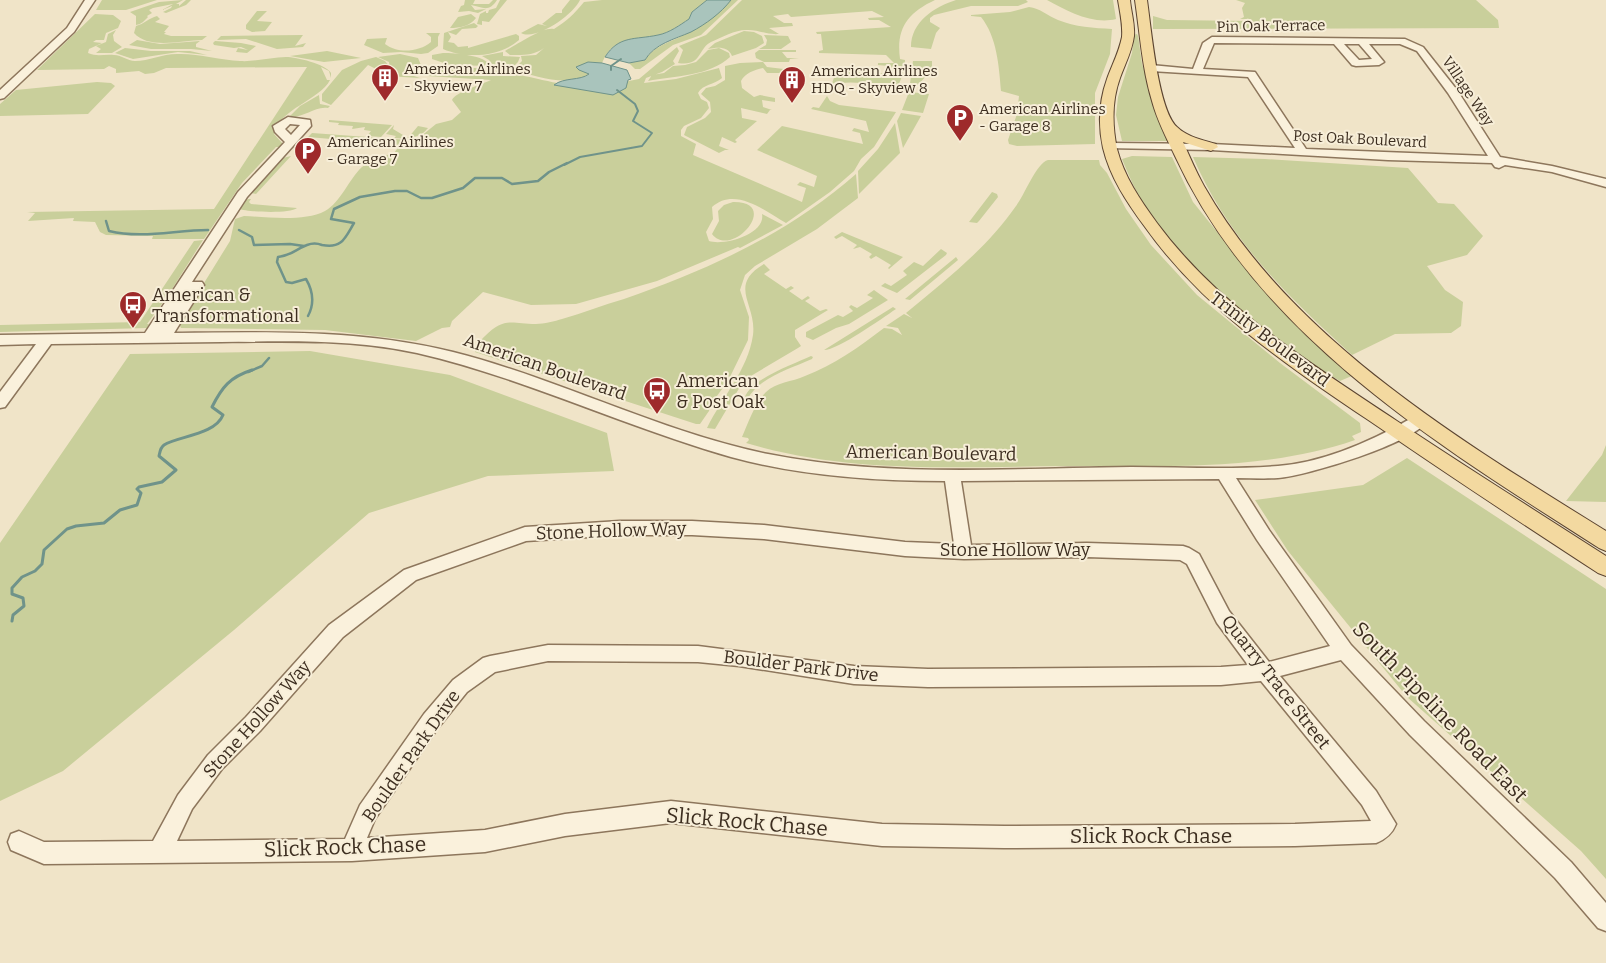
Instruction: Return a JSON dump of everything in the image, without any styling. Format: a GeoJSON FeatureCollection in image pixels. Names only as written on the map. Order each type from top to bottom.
{"type":"FeatureCollection","features":[{"type":"Feature","properties":{"kind":"main road","name":"Trinity Boulevard"},"geometry":{"type":"LineString","coordinates":[[1124,0],[1128,32],[1121,62],[1108,95],[1107,110],[1111,151],[1132,198],[1152,229],[1179,262],[1206,291],[1243,323],[1290,358],[1606,567]]}},
{"type":"Feature","properties":{"kind":"main road","name":"Trinity Boulevard"},"geometry":{"type":"LineString","coordinates":[[1141,0],[1151,68],[1158,100],[1178,150],[1206,201],[1237,248],[1279,298],[1364,377],[1420,420],[1490,469],[1606,542]]}},
{"type":"Feature","properties":{"kind":"main road"},"geometry":{"type":"LineString","coordinates":[[1167,126],[1180,136],[1211,147]]}},
{"type":"Feature","properties":{"kind":"street"},"geometry":{"type":"LineString","coordinates":[[0,96],[71,30],[86,8]]}},
{"type":"Feature","properties":{"kind":"street","name":"Pin Oak Terrace"},"geometry":{"type":"LineString","coordinates":[[1197,72],[1208,43],[1212,40],[1396,40],[1412,44]]}},
{"type":"Feature","properties":{"kind":"street"},"geometry":{"type":"LineString","coordinates":[[1336,40],[1356,63],[1379,62],[1361,40]]}},
{"type":"Feature","properties":{"kind":"street","name":"Village Way"},"geometry":{"type":"LineString","coordinates":[[1412,44],[1420,49],[1453,92],[1498,163]]}},
{"type":"Feature","properties":{"kind":"street"},"geometry":{"type":"LineString","coordinates":[[1151,68],[1251,74],[1300,148]]}},
{"type":"Feature","properties":{"kind":"street"},"geometry":{"type":"LineString","coordinates":[[157,337],[225,240],[226,232],[222,227],[242,195],[291,142]]}},
{"type":"Feature","properties":{"kind":"street","name":"Post Oak Boulevard"},"geometry":{"type":"LineString","coordinates":[[1111,151],[1178,150],[1211,147],[1275,150],[1300,148],[1388,157],[1498,163],[1552,169],[1606,182]]}},
{"type":"Feature","properties":{"kind":"street","name":"Post Oak Boulevard"},"geometry":{"type":"LineString","coordinates":[[1178,150],[1386,164],[1498,163],[1557,176],[1606,190]]}},
{"type":"Feature","properties":{"kind":"street"},"geometry":{"type":"LineString","coordinates":[[1263,156],[1275,150],[1292,158]]}},
{"type":"Feature","properties":{"kind":"street","name":"American Boulevard"},"geometry":{"type":"LineString","coordinates":[[0,340],[157,337],[321,337],[412,347],[456,357],[743,454],[794,465],[889,475],[1279,472],[1309,467],[1349,456],[1400,432],[1420,420]]}},
{"type":"Feature","properties":{"kind":"street"},"geometry":{"type":"LineString","coordinates":[[0,403],[47,339]]}},
{"type":"Feature","properties":{"kind":"street","name":"South Pipeline Road East"},"geometry":{"type":"LineString","coordinates":[[1222,472],[1263,535],[1344,650],[1417,728],[1563,870],[1606,920]]}},
{"type":"Feature","properties":{"kind":"street"},"geometry":{"type":"LineString","coordinates":[[952,475],[964,552]]}},
{"type":"Feature","properties":{"kind":"street","name":"Stone Hollow Way"},"geometry":{"type":"LineString","coordinates":[[160,851],[185,802],[216,762],[336,632],[410,574],[525,534],[620,528],[692,528],[764,532],[905,549],[964,552],[1161,551],[1183,553],[1192,559]]}},
{"type":"Feature","properties":{"kind":"street","name":"Quarry Trace Street"},"geometry":{"type":"LineString","coordinates":[[1192,559],[1223,617],[1264,672],[1369,798]]}},
{"type":"Feature","properties":{"kind":"street","name":"Boulder Park Drive"},"geometry":{"type":"LineString","coordinates":[[352,850],[367,812],[431,721],[460,686],[490,664],[548,653],[688,654],[739,658],[854,675],[928,678],[1221,676],[1264,672],[1344,650]]}},
{"type":"Feature","properties":{"kind":"street","name":"Slick Rock Chase"},"geometry":{"type":"LineString","coordinates":[[19,842],[44,853],[352,850],[485,841],[565,825],[671,812],[882,835],[1014,837],[1295,835],[1376,832],[1385,824],[1369,798]]}},
{"type":"Feature","properties":{"kind":"green space"},"geometry":{"type":"Polygon","coordinates":[[[102,0],[157,0],[126,10],[96,10],[102,0]]]}},
{"type":"Feature","properties":{"kind":"green space"},"geometry":{"type":"Polygon","coordinates":[[[183,0],[176,4],[179,4],[179,6],[186,0],[191,0],[186,5],[166,13],[163,12],[172,6],[162,10],[173,4],[153,8],[149,10],[152,13],[138,25],[136,25],[136,16],[130,12],[159,2],[183,0]]]}},
{"type":"Feature","properties":{"kind":"green space"},"geometry":{"type":"Polygon","coordinates":[[[465,0],[475,0],[473,4],[489,4],[493,0],[497,0],[489,8],[471,5],[475,10],[486,9],[478,13],[469,11],[458,12],[461,6],[464,5],[465,0]]]}},
{"type":"Feature","properties":{"kind":"green space"},"geometry":{"type":"Polygon","coordinates":[[[500,0],[507,0],[489,22],[482,21],[482,25],[477,24],[480,14],[486,11],[488,13],[489,10],[496,8],[500,0]]]}},
{"type":"Feature","properties":{"kind":"green space"},"geometry":{"type":"Polygon","coordinates":[[[570,0],[580,0],[570,13],[554,25],[536,33],[521,33],[538,24],[547,26],[542,24],[556,13],[562,13],[562,10],[570,0]]]}},
{"type":"Feature","properties":{"kind":"green space"},"geometry":{"type":"Polygon","coordinates":[[[602,0],[707,0],[692,12],[690,19],[662,34],[618,43],[607,54],[602,63],[588,62],[589,74],[581,78],[552,80],[513,70],[522,61],[521,56],[536,55],[544,48],[532,54],[523,55],[510,55],[505,51],[537,33],[554,29],[570,17],[584,2],[602,0]]]}},
{"type":"Feature","properties":{"kind":"green space"},"geometry":{"type":"Polygon","coordinates":[[[731,0],[738,0],[701,35],[673,45],[640,69],[635,69],[629,63],[645,60],[665,43],[680,37],[720,11],[731,0]]]}},
{"type":"Feature","properties":{"kind":"green space"},"geometry":{"type":"Polygon","coordinates":[[[742,0],[935,0],[917,10],[902,31],[899,48],[900,59],[905,60],[905,64],[897,89],[855,83],[831,86],[835,75],[828,74],[829,71],[897,74],[888,66],[878,65],[878,63],[894,63],[886,55],[819,53],[819,51],[823,50],[821,34],[816,32],[891,27],[879,20],[869,20],[868,18],[884,17],[872,11],[791,17],[788,14],[773,16],[784,23],[792,23],[793,26],[769,28],[779,34],[748,30],[734,32],[711,42],[704,48],[696,60],[678,63],[683,50],[679,46],[706,35],[742,0]]]}},
{"type":"Feature","properties":{"kind":"green space"},"geometry":{"type":"Polygon","coordinates":[[[956,0],[1026,0],[1028,2],[1018,6],[971,6],[934,15],[930,18],[930,22],[940,28],[936,33],[931,49],[911,47],[912,38],[919,23],[932,11],[956,0]]]}},
{"type":"Feature","properties":{"kind":"green space"},"geometry":{"type":"Polygon","coordinates":[[[1047,0],[1113,0],[1116,19],[1089,19],[1047,0]]]}},
{"type":"Feature","properties":{"kind":"green space"},"geometry":{"type":"Polygon","coordinates":[[[1236,0],[1476,0],[1498,20],[1499,28],[1153,29],[1153,16],[1167,20],[1252,21],[1251,19],[1240,19],[1244,17],[1242,8],[1245,3],[1236,0]]]}},
{"type":"Feature","properties":{"kind":"green space"},"geometry":{"type":"Polygon","coordinates":[[[1029,7],[1071,24],[1091,28],[1112,29],[1110,54],[1095,93],[1095,144],[1017,146],[1009,144],[1008,140],[1017,114],[1019,96],[1001,91],[996,52],[991,33],[981,17],[971,15],[1010,12],[1029,7]]]}},
{"type":"Feature","properties":{"kind":"green space"},"geometry":{"type":"Polygon","coordinates":[[[257,11],[267,11],[257,21],[272,22],[265,31],[252,32],[246,29],[246,25],[257,11]]]}},
{"type":"Feature","properties":{"kind":"green space"},"geometry":{"type":"Polygon","coordinates":[[[95,14],[113,15],[121,21],[118,28],[106,33],[104,40],[93,42],[102,43],[89,49],[88,53],[91,54],[117,55],[135,61],[177,54],[240,61],[291,57],[323,67],[329,71],[321,67],[327,80],[330,80],[318,93],[291,111],[277,125],[274,134],[283,144],[283,147],[276,147],[242,183],[204,239],[152,239],[153,236],[106,235],[100,232],[95,222],[73,221],[74,218],[28,221],[35,213],[27,212],[214,209],[307,67],[166,68],[154,73],[145,74],[139,71],[116,73],[116,69],[109,66],[104,69],[37,70],[95,14]]]}},
{"type":"Feature","properties":{"kind":"green space"},"geometry":{"type":"Polygon","coordinates":[[[471,14],[476,18],[468,25],[450,28],[458,17],[471,14]]]}},
{"type":"Feature","properties":{"kind":"green space"},"geometry":{"type":"Polygon","coordinates":[[[157,16],[160,19],[155,22],[169,26],[164,34],[171,36],[207,36],[202,40],[157,43],[140,38],[134,33],[136,26],[157,16]]]}},
{"type":"Feature","properties":{"kind":"green space"},"geometry":{"type":"Polygon","coordinates":[[[474,23],[478,26],[476,28],[462,29],[456,35],[448,32],[451,37],[448,42],[454,43],[458,47],[468,46],[468,48],[516,34],[519,36],[519,40],[502,50],[483,55],[462,54],[443,49],[444,33],[474,23]]]}},
{"type":"Feature","properties":{"kind":"green space"},"geometry":{"type":"Polygon","coordinates":[[[116,30],[113,35],[114,41],[122,47],[112,53],[96,53],[101,49],[96,46],[106,42],[108,34],[116,30]]]}},
{"type":"Feature","properties":{"kind":"green space"},"geometry":{"type":"Polygon","coordinates":[[[744,31],[754,32],[762,36],[764,43],[756,48],[732,56],[725,49],[708,49],[715,43],[744,31]]]}},
{"type":"Feature","properties":{"kind":"green space"},"geometry":{"type":"Polygon","coordinates":[[[426,33],[440,33],[438,46],[428,53],[383,53],[364,45],[367,39],[387,38],[385,44],[390,47],[408,51],[415,50],[431,42],[431,37],[426,33]]]}},
{"type":"Feature","properties":{"kind":"green space"},"geometry":{"type":"Polygon","coordinates":[[[1137,34],[1142,64],[1169,141],[1122,141],[1116,115],[1118,97],[1132,53],[1134,35],[1137,34]]]}},
{"type":"Feature","properties":{"kind":"green space"},"geometry":{"type":"Polygon","coordinates":[[[303,35],[295,46],[306,43],[303,47],[277,49],[246,39],[217,40],[221,36],[303,35]]]}},
{"type":"Feature","properties":{"kind":"green space"},"geometry":{"type":"Polygon","coordinates":[[[764,35],[788,36],[791,42],[781,49],[759,49],[766,45],[767,40],[764,35]]]}},
{"type":"Feature","properties":{"kind":"green space"},"geometry":{"type":"Polygon","coordinates":[[[137,40],[160,44],[200,41],[196,44],[196,47],[212,51],[151,49],[129,45],[137,40]]]}},
{"type":"Feature","properties":{"kind":"green space"},"geometry":{"type":"Polygon","coordinates":[[[215,41],[256,46],[247,53],[236,52],[238,48],[248,50],[241,47],[234,48],[214,45],[215,41]]]}},
{"type":"Feature","properties":{"kind":"green space"},"geometry":{"type":"Polygon","coordinates":[[[677,47],[679,51],[673,61],[675,64],[662,72],[646,78],[644,83],[676,79],[719,68],[722,78],[700,90],[698,93],[701,99],[707,102],[709,108],[701,118],[684,126],[681,130],[681,136],[696,144],[693,155],[802,202],[806,188],[797,185],[800,182],[814,187],[817,176],[757,150],[782,126],[863,144],[860,133],[852,131],[854,128],[869,132],[866,121],[811,109],[813,107],[819,108],[827,96],[830,101],[839,105],[896,112],[874,147],[861,159],[854,171],[830,192],[786,223],[759,207],[740,200],[730,199],[721,201],[712,207],[713,219],[706,232],[709,241],[724,242],[751,233],[758,227],[762,214],[783,225],[740,248],[738,247],[657,281],[576,304],[531,305],[483,292],[452,321],[450,327],[442,328],[416,341],[325,330],[181,328],[179,324],[185,323],[181,322],[183,317],[230,241],[235,219],[244,216],[296,218],[307,217],[325,211],[336,202],[362,167],[394,153],[400,145],[308,137],[312,133],[409,140],[420,137],[436,124],[452,120],[461,112],[452,100],[454,97],[463,91],[491,80],[427,76],[438,70],[470,68],[490,70],[557,83],[555,85],[588,89],[639,79],[677,47]]]}},
{"type":"Feature","properties":{"kind":"green space"},"geometry":{"type":"Polygon","coordinates":[[[125,48],[151,51],[190,51],[207,55],[178,52],[133,59],[115,53],[125,48]]]}},
{"type":"Feature","properties":{"kind":"green space"},"geometry":{"type":"Polygon","coordinates":[[[719,48],[729,53],[730,57],[712,68],[702,72],[648,81],[652,75],[664,73],[673,66],[696,62],[708,50],[719,48]]]}},
{"type":"Feature","properties":{"kind":"green space"},"geometry":{"type":"Polygon","coordinates":[[[759,50],[796,50],[796,52],[782,52],[787,58],[799,58],[790,59],[789,62],[764,62],[756,58],[755,53],[759,50]]]}},
{"type":"Feature","properties":{"kind":"green space"},"geometry":{"type":"Polygon","coordinates":[[[327,51],[361,58],[324,62],[290,56],[327,51]]]}},
{"type":"Feature","properties":{"kind":"green space"},"geometry":{"type":"Polygon","coordinates":[[[503,52],[503,56],[520,57],[511,69],[493,65],[482,56],[503,52]]]}},
{"type":"Feature","properties":{"kind":"green space"},"geometry":{"type":"Polygon","coordinates":[[[443,53],[477,57],[483,59],[490,66],[450,65],[432,59],[432,55],[443,53]]]}},
{"type":"Feature","properties":{"kind":"green space"},"geometry":{"type":"Polygon","coordinates":[[[400,54],[418,58],[425,71],[422,75],[414,76],[420,78],[386,76],[390,70],[389,62],[378,57],[400,54]]]}},
{"type":"Feature","properties":{"kind":"green space"},"geometry":{"type":"Polygon","coordinates":[[[376,57],[385,61],[389,66],[385,76],[382,76],[384,73],[368,65],[331,105],[322,101],[322,94],[342,70],[361,61],[376,57]]]}},
{"type":"Feature","properties":{"kind":"green space"},"geometry":{"type":"Polygon","coordinates":[[[913,61],[932,61],[932,70],[912,91],[909,91],[913,61]]]}},
{"type":"Feature","properties":{"kind":"green space"},"geometry":{"type":"Polygon","coordinates":[[[763,62],[767,67],[792,70],[789,73],[767,73],[763,68],[750,72],[743,78],[741,81],[742,88],[754,97],[760,95],[775,98],[775,102],[762,100],[763,107],[772,110],[767,114],[741,108],[742,118],[757,121],[735,140],[737,142],[735,143],[722,137],[719,146],[729,150],[719,153],[684,135],[687,127],[705,118],[711,112],[710,102],[701,94],[706,88],[715,86],[725,80],[725,66],[763,62]]]}},
{"type":"Feature","properties":{"kind":"green space"},"geometry":{"type":"Polygon","coordinates":[[[97,82],[111,83],[115,86],[88,114],[0,116],[0,104],[16,90],[97,82]]]}},
{"type":"Feature","properties":{"kind":"green space"},"geometry":{"type":"Polygon","coordinates":[[[909,92],[929,94],[923,113],[902,110],[909,92]]]}},
{"type":"Feature","properties":{"kind":"green space"},"geometry":{"type":"Polygon","coordinates":[[[319,95],[320,104],[330,106],[328,108],[289,117],[300,106],[319,95]]]}},
{"type":"Feature","properties":{"kind":"green space"},"geometry":{"type":"Polygon","coordinates":[[[901,113],[921,116],[903,148],[897,121],[901,113]]]}},
{"type":"Feature","properties":{"kind":"green space"},"geometry":{"type":"Polygon","coordinates":[[[329,120],[392,125],[381,137],[367,136],[371,131],[364,130],[365,127],[352,129],[353,126],[338,125],[339,123],[329,122],[329,120]]]}},
{"type":"Feature","properties":{"kind":"green space"},"geometry":{"type":"Polygon","coordinates":[[[895,123],[900,153],[859,194],[858,171],[878,149],[895,123]]]}},
{"type":"Feature","properties":{"kind":"green space"},"geometry":{"type":"Polygon","coordinates":[[[394,125],[393,129],[408,138],[394,138],[396,136],[386,134],[394,125]]]}},
{"type":"Feature","properties":{"kind":"green space"},"geometry":{"type":"Polygon","coordinates":[[[418,126],[428,128],[421,134],[408,138],[418,126]]]}},
{"type":"Feature","properties":{"kind":"green space"},"geometry":{"type":"Polygon","coordinates":[[[291,156],[256,194],[251,193],[283,158],[291,156]]]}},
{"type":"Feature","properties":{"kind":"green space"},"geometry":{"type":"Polygon","coordinates":[[[1132,156],[1172,157],[1193,202],[1259,284],[1307,333],[1354,375],[1340,381],[1290,350],[1242,314],[1199,275],[1178,253],[1154,222],[1134,187],[1122,159],[1132,156]]]}},
{"type":"Feature","properties":{"kind":"green space"},"geometry":{"type":"Polygon","coordinates":[[[1193,157],[1265,159],[1408,168],[1438,203],[1454,204],[1483,236],[1467,255],[1427,266],[1445,290],[1463,302],[1461,326],[1451,333],[1395,334],[1352,355],[1305,311],[1261,265],[1223,214],[1207,187],[1193,157]]]}},
{"type":"Feature","properties":{"kind":"green space"},"geometry":{"type":"Polygon","coordinates":[[[1048,160],[1099,160],[1100,165],[1107,173],[1126,209],[1151,245],[1197,295],[1280,363],[1360,423],[1361,432],[1352,436],[1355,440],[1321,450],[1286,457],[1213,465],[985,467],[904,466],[824,460],[746,443],[749,440],[748,438],[742,437],[749,420],[758,402],[770,389],[826,367],[856,349],[884,328],[892,329],[902,335],[898,328],[886,326],[904,314],[912,318],[906,313],[979,250],[1004,222],[1039,167],[1048,160]]]}},
{"type":"Feature","properties":{"kind":"green space"},"geometry":{"type":"Polygon","coordinates":[[[856,174],[858,198],[817,229],[755,266],[745,275],[740,290],[749,317],[748,340],[728,381],[711,404],[709,411],[700,424],[475,352],[477,345],[485,336],[504,323],[539,324],[562,319],[624,299],[717,262],[746,248],[803,215],[856,174]]]}},
{"type":"Feature","properties":{"kind":"green space"},"geometry":{"type":"Polygon","coordinates":[[[992,192],[997,194],[998,197],[977,223],[969,222],[992,192]]]}},
{"type":"Feature","properties":{"kind":"green space"},"geometry":{"type":"Polygon","coordinates":[[[251,199],[249,202],[251,204],[297,208],[278,212],[239,209],[244,200],[251,199]]]}},
{"type":"Feature","properties":{"kind":"green space"},"geometry":{"type":"Polygon","coordinates":[[[733,202],[747,204],[753,210],[753,219],[740,235],[731,240],[721,240],[712,234],[719,221],[718,211],[724,205],[733,202]]]}},
{"type":"Feature","properties":{"kind":"green space"},"geometry":{"type":"Polygon","coordinates":[[[842,232],[903,257],[889,269],[891,265],[876,256],[871,259],[869,257],[872,254],[860,247],[853,249],[857,245],[842,236],[836,239],[834,237],[842,232]]]}},
{"type":"Feature","properties":{"kind":"green space"},"geometry":{"type":"Polygon","coordinates":[[[203,240],[167,297],[147,324],[149,324],[147,328],[0,332],[0,325],[140,322],[194,241],[203,240]]]}},
{"type":"Feature","properties":{"kind":"green space"},"geometry":{"type":"Polygon","coordinates":[[[941,249],[947,253],[946,255],[897,293],[881,286],[885,283],[891,286],[907,275],[903,271],[914,262],[923,266],[941,249]]]}},
{"type":"Feature","properties":{"kind":"green space"},"geometry":{"type":"Polygon","coordinates":[[[956,257],[958,260],[910,300],[905,299],[956,257]]]}},
{"type":"Feature","properties":{"kind":"green space"},"geometry":{"type":"Polygon","coordinates":[[[764,264],[770,270],[764,274],[786,289],[791,286],[794,288],[789,291],[802,300],[808,296],[810,298],[805,301],[820,311],[828,310],[795,330],[795,337],[801,346],[744,380],[715,429],[707,428],[746,360],[753,335],[753,324],[745,288],[747,280],[753,272],[764,264]]]}},
{"type":"Feature","properties":{"kind":"green space"},"geometry":{"type":"Polygon","coordinates":[[[874,290],[888,300],[849,324],[836,328],[813,340],[806,337],[806,332],[838,315],[843,317],[853,311],[849,307],[851,305],[857,308],[873,298],[867,295],[874,290]]]}},
{"type":"Feature","properties":{"kind":"green space"},"geometry":{"type":"Polygon","coordinates":[[[893,307],[896,309],[860,333],[839,345],[824,350],[893,307]]]}},
{"type":"Feature","properties":{"kind":"green space"},"geometry":{"type":"Polygon","coordinates":[[[310,351],[450,375],[607,433],[614,471],[488,476],[369,513],[234,630],[63,771],[0,801],[0,543],[130,354],[310,351]]]}},
{"type":"Feature","properties":{"kind":"green space"},"geometry":{"type":"Polygon","coordinates":[[[811,356],[813,357],[812,359],[785,370],[759,385],[747,400],[744,401],[746,394],[761,380],[811,356]]]}},
{"type":"Feature","properties":{"kind":"green space"},"geometry":{"type":"Polygon","coordinates":[[[1606,445],[1606,502],[1566,501],[1602,455],[1606,445]]]}},
{"type":"Feature","properties":{"kind":"green space"},"geometry":{"type":"Polygon","coordinates":[[[1407,458],[1606,589],[1606,879],[1581,851],[1407,697],[1288,551],[1255,500],[1363,485],[1407,458]]]}},
{"type":"Feature","properties":{"kind":"water"},"geometry":{"type":"Polygon","coordinates":[[[707,0],[731,0],[708,22],[691,32],[659,46],[645,60],[629,63],[605,57],[610,50],[622,42],[662,34],[674,28],[689,19],[692,12],[707,0]]]}},
{"type":"Feature","properties":{"kind":"water"},"geometry":{"type":"Polygon","coordinates":[[[588,62],[602,63],[627,70],[631,79],[628,80],[626,88],[613,95],[554,85],[589,74],[576,67],[588,62]]]}},
{"type":"Feature","properties":{"kind":"waterway"},"geometry":{"type":"LineString","coordinates":[[611,70],[611,66],[621,59]]}},
{"type":"Feature","properties":{"kind":"waterway"},"geometry":{"type":"LineString","coordinates":[[564,165],[580,157],[642,146],[652,133],[633,121],[638,111],[635,104],[617,90]]}},
{"type":"Feature","properties":{"kind":"waterway"},"geometry":{"type":"LineString","coordinates":[[308,316],[312,302],[312,293],[306,279],[292,283],[286,282],[277,262],[278,257],[311,244],[329,246],[339,244],[354,223],[331,219],[334,209],[360,197],[395,191],[407,191],[421,198],[432,198],[463,188],[475,178],[502,178],[512,184],[538,181],[549,172],[567,163]]}},
{"type":"Feature","properties":{"kind":"waterway"},"geometry":{"type":"LineString","coordinates":[[106,221],[109,231],[121,233],[146,234],[208,230]]}},
{"type":"Feature","properties":{"kind":"waterway"},"geometry":{"type":"LineString","coordinates":[[239,230],[252,237],[254,245],[290,244],[304,246]]}},
{"type":"Feature","properties":{"kind":"waterway"},"geometry":{"type":"LineString","coordinates":[[248,372],[262,366],[269,358]]}},
{"type":"Feature","properties":{"kind":"waterway"},"geometry":{"type":"LineString","coordinates":[[12,621],[13,615],[24,606],[23,598],[12,594],[12,588],[22,577],[35,571],[42,564],[44,550],[67,529],[76,526],[104,523],[120,510],[137,505],[141,493],[137,489],[139,487],[162,482],[176,470],[159,456],[163,446],[205,431],[219,422],[223,415],[212,407],[219,394],[232,380],[252,370]]}},
{"type":"Feature","properties":{"kind":"place","name":"American Airlines - Skyview 7"},"geometry":{"type":"Point","coordinates":[385,102]}},
{"type":"Feature","properties":{"kind":"place","name":"American Airlines HDQ - Skyview 8"},"geometry":{"type":"Point","coordinates":[792,104]}},
{"type":"Feature","properties":{"kind":"place","name":"American Airlines - Garage 8"},"geometry":{"type":"Point","coordinates":[960,142]}},
{"type":"Feature","properties":{"kind":"place","name":"American Airlines - Garage 7"},"geometry":{"type":"Point","coordinates":[308,175]}},
{"type":"Feature","properties":{"kind":"place","name":"American & Transformational"},"geometry":{"type":"Point","coordinates":[133,329]}},
{"type":"Feature","properties":{"kind":"place","name":"American & Post Oak"},"geometry":{"type":"Point","coordinates":[657,415]}}]}
